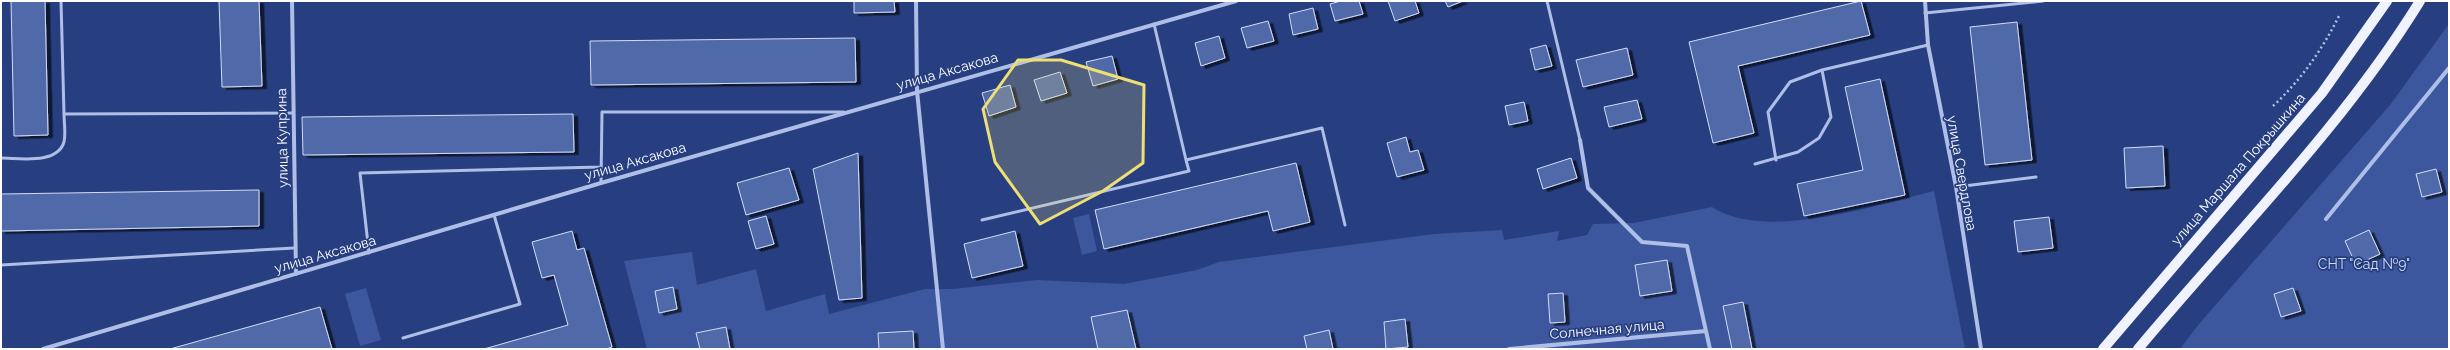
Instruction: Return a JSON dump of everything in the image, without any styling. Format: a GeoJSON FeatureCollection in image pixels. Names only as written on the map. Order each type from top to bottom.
{"type":"FeatureCollection","features":[{"type":"Feature","properties":{"kind":"main road","name":"улица Маршала Покрышкина"},"geometry":{"type":"LineString","coordinates":[[2103,349],[2322,93],[2344,65],[2387,1]]}},
{"type":"Feature","properties":{"kind":"main road"},"geometry":{"type":"LineString","coordinates":[[2138,349],[2315,147],[2365,82],[2420,1]]}},
{"type":"Feature","properties":{"kind":"street","name":"улица Куприна"},"geometry":{"type":"LineString","coordinates":[[292,1],[294,248],[296,274]]}},
{"type":"Feature","properties":{"kind":"street"},"geometry":{"type":"LineString","coordinates":[[916,1],[917,91],[943,349]]}},
{"type":"Feature","properties":{"kind":"street","name":"улица Аксакова"},"geometry":{"type":"LineString","coordinates":[[43,349],[369,253],[601,182],[1236,1]]}},
{"type":"Feature","properties":{"kind":"street","name":"улица Свердлова"},"geometry":{"type":"LineString","coordinates":[[1925,1],[1924,13],[1928,45],[1956,187],[1981,349]]}},
{"type":"Feature","properties":{"kind":"street"},"geometry":{"type":"LineString","coordinates":[[2326,219],[2449,68]]}},
{"type":"Feature","properties":{"kind":"street"},"geometry":{"type":"LineString","coordinates":[[1580,140],[1588,188],[1642,242],[1687,246],[1710,349]]}},
{"type":"Feature","properties":{"kind":"street","name":"Солнечная улица"},"geometry":{"type":"LineString","coordinates":[[1509,349],[1706,331]]}},
{"type":"Feature","properties":{"kind":"lane"},"geometry":{"type":"LineString","coordinates":[[1,158],[39,158],[54,155],[64,143],[61,1]]}},
{"type":"Feature","properties":{"kind":"lane"},"geometry":{"type":"LineString","coordinates":[[1547,1],[1580,140]]}},
{"type":"Feature","properties":{"kind":"lane"},"geometry":{"type":"LineString","coordinates":[[1924,13],[2043,1]]}},
{"type":"Feature","properties":{"kind":"lane"},"geometry":{"type":"LineString","coordinates":[[982,220],[1189,171],[1154,24]]}},
{"type":"Feature","properties":{"kind":"lane"},"geometry":{"type":"LineString","coordinates":[[1776,160],[1768,112],[1790,82],[1822,70],[1928,45]]}},
{"type":"Feature","properties":{"kind":"lane"},"geometry":{"type":"LineString","coordinates":[[1755,164],[1776,160],[1798,152],[1819,138],[1831,117],[1822,70]]}},
{"type":"Feature","properties":{"kind":"lane"},"geometry":{"type":"LineString","coordinates":[[601,182],[602,112],[846,112]]}},
{"type":"Feature","properties":{"kind":"lane"},"geometry":{"type":"LineString","coordinates":[[64,114],[293,113]]}},
{"type":"Feature","properties":{"kind":"lane"},"geometry":{"type":"LineString","coordinates":[[1186,160],[1322,128],[1345,225]]}},
{"type":"Feature","properties":{"kind":"lane"},"geometry":{"type":"LineString","coordinates":[[369,253],[360,173],[602,167]]}},
{"type":"Feature","properties":{"kind":"lane"},"geometry":{"type":"LineString","coordinates":[[1956,187],[2036,177]]}},
{"type":"Feature","properties":{"kind":"lane"},"geometry":{"type":"LineString","coordinates":[[403,338],[520,304],[494,215]]}},
{"type":"Feature","properties":{"kind":"lane"},"geometry":{"type":"LineString","coordinates":[[1,265],[294,248]]}},
{"type":"Feature","properties":{"kind":"path"},"geometry":{"type":"LineString","coordinates":[[2273,106],[2293,88],[2326,42],[2339,16]]}},
{"type":"Feature","properties":{"kind":"highlighted area"},"geometry":{"type":"Polygon","coordinates":[[[1018,60],[1061,60],[1144,85],[1143,163],[1103,191],[1040,224],[995,162],[983,109],[1018,60]]]}},
{"type":"Feature","properties":{"kind":"green space","name":"СНТ \"Сад №9\""},"geometry":{"type":"Polygon","coordinates":[[[2449,24],[2449,349],[2180,349],[2199,324],[2390,105],[2449,24]]]}},
{"type":"Feature","properties":{"kind":"green space"},"geometry":{"type":"Polygon","coordinates":[[[1934,191],[1965,349],[647,349],[624,261],[692,252],[697,285],[756,269],[766,311],[825,294],[829,314],[925,289],[953,289],[1037,280],[1124,284],[1197,270],[1219,262],[1434,234],[1502,230],[1504,240],[1559,231],[1557,241],[1587,235],[1593,224],[1634,223],[1712,207],[1734,217],[1761,221],[1790,221],[1852,211],[1934,191]]]}},
{"type":"Feature","properties":{"kind":"green space"},"geometry":{"type":"Polygon","coordinates":[[[1089,214],[1097,251],[1082,255],[1073,218],[1089,214]]]}},
{"type":"Feature","properties":{"kind":"green space"},"geometry":{"type":"Polygon","coordinates":[[[366,288],[381,340],[360,346],[345,294],[366,288]]]}},
{"type":"Feature","properties":{"kind":"building"},"geometry":{"type":"Polygon","coordinates":[[[11,1],[45,1],[48,135],[14,136],[11,1]]]}},
{"type":"Feature","properties":{"kind":"building"},"geometry":{"type":"Polygon","coordinates":[[[219,1],[259,1],[262,86],[222,87],[219,1]]]}},
{"type":"Feature","properties":{"kind":"building"},"geometry":{"type":"Polygon","coordinates":[[[854,1],[894,1],[895,12],[854,13],[854,1]]]}},
{"type":"Feature","properties":{"kind":"building"},"geometry":{"type":"Polygon","coordinates":[[[1341,1],[1359,1],[1363,14],[1335,21],[1330,4],[1341,1]]]}},
{"type":"Feature","properties":{"kind":"building"},"geometry":{"type":"Polygon","coordinates":[[[1388,1],[1415,1],[1419,13],[1395,21],[1388,1]]]}},
{"type":"Feature","properties":{"kind":"building"},"geometry":{"type":"Polygon","coordinates":[[[1445,1],[1463,1],[1448,7],[1445,1]]]}},
{"type":"Feature","properties":{"kind":"building"},"geometry":{"type":"Polygon","coordinates":[[[1861,1],[1870,35],[1738,66],[1754,133],[1713,143],[1689,42],[1861,1]]]}},
{"type":"Feature","properties":{"kind":"building"},"geometry":{"type":"Polygon","coordinates":[[[1313,8],[1318,29],[1293,35],[1289,14],[1313,8]]]}},
{"type":"Feature","properties":{"kind":"building"},"geometry":{"type":"Polygon","coordinates":[[[1268,21],[1274,41],[1247,48],[1241,28],[1268,21]]]}},
{"type":"Feature","properties":{"kind":"building"},"geometry":{"type":"Polygon","coordinates":[[[2017,22],[2032,160],[1985,165],[1970,27],[2017,22]]]}},
{"type":"Feature","properties":{"kind":"building"},"geometry":{"type":"Polygon","coordinates":[[[1219,36],[1225,58],[1201,66],[1195,43],[1219,36]]]}},
{"type":"Feature","properties":{"kind":"building"},"geometry":{"type":"Polygon","coordinates":[[[855,38],[856,82],[591,85],[590,41],[855,38]]]}},
{"type":"Feature","properties":{"kind":"building"},"geometry":{"type":"Polygon","coordinates":[[[1546,45],[1552,66],[1535,70],[1530,49],[1546,45]]]}},
{"type":"Feature","properties":{"kind":"building"},"geometry":{"type":"Polygon","coordinates":[[[1627,48],[1633,75],[1583,87],[1576,60],[1627,48]]]}},
{"type":"Feature","properties":{"kind":"building"},"geometry":{"type":"Polygon","coordinates":[[[1112,56],[1118,79],[1093,86],[1086,62],[1112,56]]]}},
{"type":"Feature","properties":{"kind":"building"},"geometry":{"type":"Polygon","coordinates":[[[1060,72],[1067,93],[1041,101],[1034,80],[1060,72]]]}},
{"type":"Feature","properties":{"kind":"building"},"geometry":{"type":"Polygon","coordinates":[[[1880,79],[1905,195],[1804,216],[1797,184],[1863,170],[1845,87],[1880,79]]]}},
{"type":"Feature","properties":{"kind":"building"},"geometry":{"type":"Polygon","coordinates":[[[1010,85],[1016,107],[989,116],[982,93],[1010,85]]]}},
{"type":"Feature","properties":{"kind":"building"},"geometry":{"type":"Polygon","coordinates":[[[1637,100],[1642,119],[1609,127],[1604,107],[1637,100]]]}},
{"type":"Feature","properties":{"kind":"building"},"geometry":{"type":"Polygon","coordinates":[[[1524,102],[1528,121],[1509,125],[1505,106],[1524,102]]]}},
{"type":"Feature","properties":{"kind":"building"},"geometry":{"type":"Polygon","coordinates":[[[573,114],[574,152],[303,155],[302,117],[573,114]]]}},
{"type":"Feature","properties":{"kind":"building"},"geometry":{"type":"Polygon","coordinates":[[[1406,137],[1410,152],[1418,150],[1424,170],[1397,177],[1387,143],[1406,137]]]}},
{"type":"Feature","properties":{"kind":"building"},"geometry":{"type":"Polygon","coordinates":[[[2163,146],[2165,186],[2126,188],[2124,148],[2163,146]]]}},
{"type":"Feature","properties":{"kind":"building"},"geometry":{"type":"Polygon","coordinates":[[[858,153],[862,298],[839,300],[813,169],[858,153]]]}},
{"type":"Feature","properties":{"kind":"building"},"geometry":{"type":"Polygon","coordinates":[[[1571,158],[1577,178],[1543,189],[1537,169],[1571,158]]]}},
{"type":"Feature","properties":{"kind":"building"},"geometry":{"type":"Polygon","coordinates":[[[1296,163],[1310,222],[1273,231],[1268,211],[1104,249],[1095,210],[1296,163]]]}},
{"type":"Feature","properties":{"kind":"building"},"geometry":{"type":"Polygon","coordinates":[[[789,168],[799,200],[746,215],[737,183],[789,168]]]}},
{"type":"Feature","properties":{"kind":"building"},"geometry":{"type":"Polygon","coordinates":[[[2436,169],[2442,192],[2422,197],[2416,174],[2436,169]]]}},
{"type":"Feature","properties":{"kind":"building"},"geometry":{"type":"Polygon","coordinates":[[[259,190],[259,226],[1,231],[1,194],[259,190]]]}},
{"type":"Feature","properties":{"kind":"building"},"geometry":{"type":"Polygon","coordinates":[[[766,216],[774,244],[756,249],[748,221],[766,216]]]}},
{"type":"Feature","properties":{"kind":"building"},"geometry":{"type":"Polygon","coordinates":[[[2049,217],[2053,248],[2018,252],[2014,221],[2049,217]]]}},
{"type":"Feature","properties":{"kind":"building"},"geometry":{"type":"Polygon","coordinates":[[[2369,230],[2380,254],[2356,265],[2345,241],[2369,230]]]}},
{"type":"Feature","properties":{"kind":"building"},"geometry":{"type":"Polygon","coordinates":[[[572,231],[577,250],[584,248],[612,347],[606,349],[484,349],[568,325],[554,275],[542,278],[532,242],[572,231]]]}},
{"type":"Feature","properties":{"kind":"building"},"geometry":{"type":"Polygon","coordinates":[[[1015,231],[1023,266],[972,278],[964,244],[1015,231]]]}},
{"type":"Feature","properties":{"kind":"building"},"geometry":{"type":"Polygon","coordinates":[[[1667,260],[1672,291],[1640,296],[1635,265],[1667,260]]]}},
{"type":"Feature","properties":{"kind":"building"},"geometry":{"type":"Polygon","coordinates":[[[673,287],[677,309],[659,313],[655,291],[673,287]]]}},
{"type":"Feature","properties":{"kind":"building"},"geometry":{"type":"Polygon","coordinates":[[[2293,288],[2301,311],[2281,317],[2274,294],[2293,288]]]}},
{"type":"Feature","properties":{"kind":"building"},"geometry":{"type":"Polygon","coordinates":[[[1563,293],[1565,322],[1550,323],[1548,294],[1563,293]]]}},
{"type":"Feature","properties":{"kind":"building"},"geometry":{"type":"Polygon","coordinates":[[[1743,302],[1752,349],[1732,349],[1723,306],[1743,302]]]}},
{"type":"Feature","properties":{"kind":"building"},"geometry":{"type":"Polygon","coordinates":[[[320,307],[332,349],[170,349],[320,307]]]}},
{"type":"Feature","properties":{"kind":"building"},"geometry":{"type":"Polygon","coordinates":[[[1127,310],[1136,349],[1098,349],[1091,317],[1127,310]]]}},
{"type":"Feature","properties":{"kind":"building"},"geometry":{"type":"Polygon","coordinates":[[[1405,319],[1408,347],[1386,349],[1384,322],[1405,319]]]}},
{"type":"Feature","properties":{"kind":"building"},"geometry":{"type":"Polygon","coordinates":[[[726,327],[730,349],[700,349],[696,333],[726,327]]]}},
{"type":"Feature","properties":{"kind":"building"},"geometry":{"type":"Polygon","coordinates":[[[1329,330],[1333,349],[1307,349],[1304,336],[1329,330]]]}},
{"type":"Feature","properties":{"kind":"building"},"geometry":{"type":"Polygon","coordinates":[[[913,331],[914,349],[879,349],[878,333],[913,331]]]}}]}
